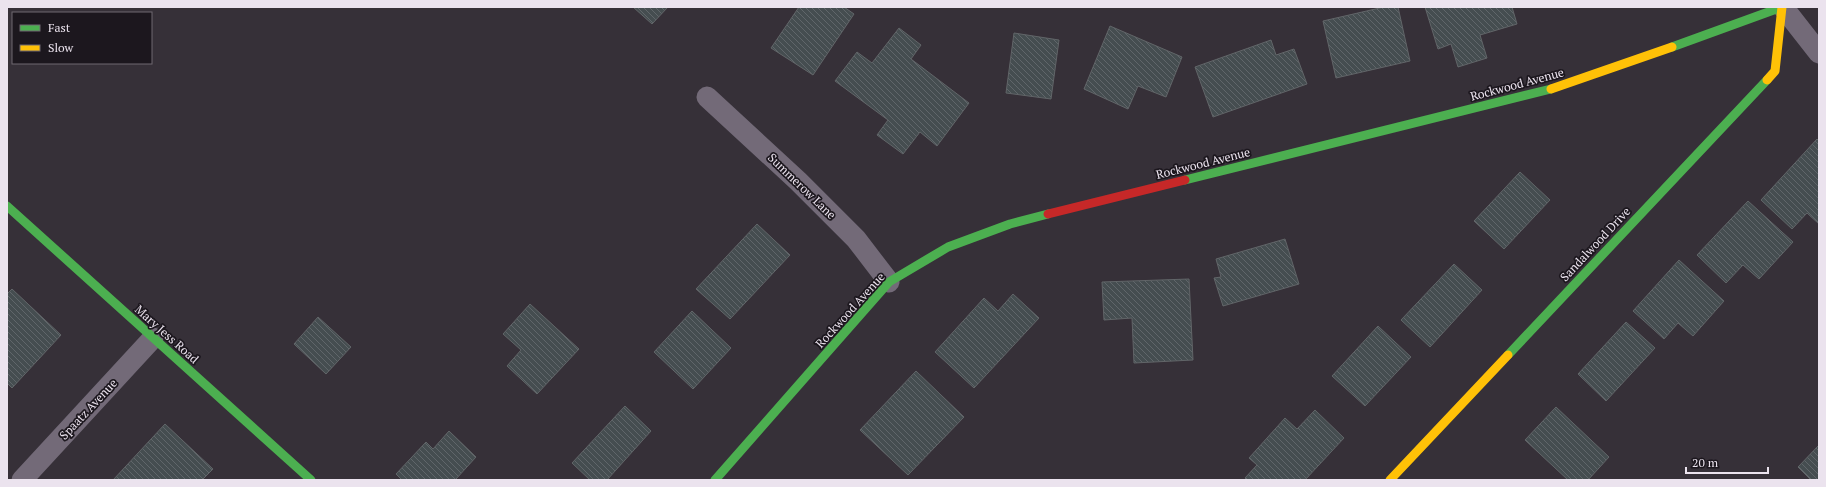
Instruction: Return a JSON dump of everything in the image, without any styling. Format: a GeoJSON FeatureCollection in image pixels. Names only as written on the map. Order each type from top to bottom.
{"type":"FeatureCollection","features":[{"type":"Feature","properties":{"kind":"street"},"geometry":{"type":"LineString","coordinates":[[1782,7],[1819,53]]}},
{"type":"Feature","properties":{"kind":"street","name":"Rockwood Avenue"},"geometry":{"type":"LineString","coordinates":[[715,480],[889,282],[948,247],[1010,224],[1560,87],[1782,7]]}},
{"type":"Feature","properties":{"kind":"street","name":"Sandalwood Drive"},"geometry":{"type":"LineString","coordinates":[[1390,480],[1775,71],[1782,7]]}},
{"type":"Feature","properties":{"kind":"street","name":"Summerow Lane"},"geometry":{"type":"LineString","coordinates":[[707,97],[798,181],[850,233],[889,282]]}},
{"type":"Feature","properties":{"kind":"street","name":"Mary Jess Road"},"geometry":{"type":"LineString","coordinates":[[7,206],[311,480]]}},
{"type":"Feature","properties":{"kind":"street","name":"Spaatz Avenue"},"geometry":{"type":"LineString","coordinates":[[22,480],[153,338]]}},
{"type":"Feature","properties":{"kind":"building"},"geometry":{"type":"Polygon","coordinates":[[[633,7],[668,7],[652,24],[633,7]]]}},
{"type":"Feature","properties":{"kind":"building"},"geometry":{"type":"Polygon","coordinates":[[[799,7],[844,7],[854,14],[813,75],[771,48],[799,7]]]}},
{"type":"Feature","properties":{"kind":"building"},"geometry":{"type":"Polygon","coordinates":[[[1384,7],[1398,7],[1410,61],[1336,78],[1323,21],[1384,7]]]}},
{"type":"Feature","properties":{"kind":"building"},"geometry":{"type":"Polygon","coordinates":[[[1425,7],[1512,7],[1517,24],[1480,35],[1487,58],[1458,67],[1451,44],[1438,49],[1425,7]]]}},
{"type":"Feature","properties":{"kind":"building"},"geometry":{"type":"Polygon","coordinates":[[[1110,26],[1182,57],[1166,97],[1138,86],[1128,109],[1084,89],[1110,26]]]}},
{"type":"Feature","properties":{"kind":"building"},"geometry":{"type":"Polygon","coordinates":[[[899,28],[921,45],[911,59],[969,103],[937,146],[920,132],[903,154],[877,135],[888,120],[835,81],[857,52],[872,63],[899,28]]]}},
{"type":"Feature","properties":{"kind":"building"},"geometry":{"type":"Polygon","coordinates":[[[1014,33],[1059,40],[1051,99],[1006,93],[1014,33]]]}},
{"type":"Feature","properties":{"kind":"building"},"geometry":{"type":"Polygon","coordinates":[[[1271,40],[1276,55],[1294,49],[1307,84],[1213,117],[1195,67],[1271,40]]]}},
{"type":"Feature","properties":{"kind":"building"},"geometry":{"type":"Polygon","coordinates":[[[1817,139],[1819,141],[1819,224],[1807,213],[1792,229],[1761,200],[1817,139]]]}},
{"type":"Feature","properties":{"kind":"building"},"geometry":{"type":"Polygon","coordinates":[[[1520,172],[1550,200],[1504,249],[1474,221],[1520,172]]]}},
{"type":"Feature","properties":{"kind":"building"},"geometry":{"type":"Polygon","coordinates":[[[1748,201],[1793,242],[1759,279],[1743,265],[1726,283],[1697,255],[1748,201]]]}},
{"type":"Feature","properties":{"kind":"building"},"geometry":{"type":"Polygon","coordinates":[[[757,224],[790,255],[730,319],[696,289],[757,224]]]}},
{"type":"Feature","properties":{"kind":"building"},"geometry":{"type":"Polygon","coordinates":[[[1285,239],[1299,284],[1223,306],[1214,278],[1221,277],[1216,259],[1285,239]]]}},
{"type":"Feature","properties":{"kind":"building"},"geometry":{"type":"Polygon","coordinates":[[[1679,260],[1724,301],[1693,336],[1678,323],[1664,339],[1633,311],[1679,260]]]}},
{"type":"Feature","properties":{"kind":"building"},"geometry":{"type":"Polygon","coordinates":[[[1454,264],[1482,290],[1430,347],[1401,320],[1454,264]]]}},
{"type":"Feature","properties":{"kind":"building"},"geometry":{"type":"Polygon","coordinates":[[[1189,279],[1193,360],[1134,363],[1132,318],[1104,320],[1102,282],[1189,279]]]}},
{"type":"Feature","properties":{"kind":"building"},"geometry":{"type":"Polygon","coordinates":[[[12,289],[61,335],[12,388],[7,383],[7,294],[12,289]]]}},
{"type":"Feature","properties":{"kind":"building"},"geometry":{"type":"Polygon","coordinates":[[[1013,294],[1039,318],[974,388],[935,352],[984,298],[998,311],[1013,294]]]}},
{"type":"Feature","properties":{"kind":"building"},"geometry":{"type":"Polygon","coordinates":[[[530,304],[579,349],[537,394],[507,366],[521,350],[503,334],[530,304]]]}},
{"type":"Feature","properties":{"kind":"building"},"geometry":{"type":"Polygon","coordinates":[[[692,311],[731,348],[693,389],[654,352],[692,311]]]}},
{"type":"Feature","properties":{"kind":"building"},"geometry":{"type":"Polygon","coordinates":[[[318,317],[351,347],[326,374],[294,344],[318,317]]]}},
{"type":"Feature","properties":{"kind":"building"},"geometry":{"type":"Polygon","coordinates":[[[1626,322],[1655,348],[1606,401],[1578,374],[1626,322]]]}},
{"type":"Feature","properties":{"kind":"building"},"geometry":{"type":"Polygon","coordinates":[[[1378,326],[1411,357],[1365,406],[1332,376],[1378,326]]]}},
{"type":"Feature","properties":{"kind":"building"},"geometry":{"type":"Polygon","coordinates":[[[916,371],[964,417],[908,475],[860,430],[916,371]]]}},
{"type":"Feature","properties":{"kind":"building"},"geometry":{"type":"Polygon","coordinates":[[[625,406],[651,431],[607,480],[590,480],[572,463],[625,406]]]}},
{"type":"Feature","properties":{"kind":"building"},"geometry":{"type":"Polygon","coordinates":[[[1556,407],[1609,457],[1588,480],[1568,480],[1525,440],[1556,407]]]}},
{"type":"Feature","properties":{"kind":"building"},"geometry":{"type":"Polygon","coordinates":[[[1315,410],[1344,438],[1305,480],[1247,480],[1245,478],[1257,465],[1249,458],[1285,418],[1297,429],[1315,410]]]}},
{"type":"Feature","properties":{"kind":"building"},"geometry":{"type":"Polygon","coordinates":[[[165,424],[213,469],[202,480],[113,480],[165,424]]]}},
{"type":"Feature","properties":{"kind":"building"},"geometry":{"type":"Polygon","coordinates":[[[449,431],[476,457],[456,479],[457,480],[402,480],[396,474],[426,442],[433,449],[449,431]]]}},
{"type":"Feature","properties":{"kind":"building"},"geometry":{"type":"Polygon","coordinates":[[[1819,445],[1819,480],[1811,480],[1798,467],[1819,445]]]}},
{"type":"Feature","properties":{"kind":"traffic: fast"},"geometry":{"type":"LineString","coordinates":[[1672,47],[1782,7]]}},
{"type":"Feature","properties":{"kind":"traffic: fast"},"geometry":{"type":"LineString","coordinates":[[1508,355],[1767,80]]}},
{"type":"Feature","properties":{"kind":"traffic: fast"},"geometry":{"type":"LineString","coordinates":[[1185,180],[1551,89]]}},
{"type":"Feature","properties":{"kind":"traffic: fast"},"geometry":{"type":"LineString","coordinates":[[7,206],[311,480]]}},
{"type":"Feature","properties":{"kind":"traffic: fast"},"geometry":{"type":"LineString","coordinates":[[715,480],[889,282],[948,247],[1010,224],[1048,214]]}},
{"type":"Feature","properties":{"kind":"traffic: slow"},"geometry":{"type":"LineString","coordinates":[[1767,80],[1775,71],[1782,7]]}},
{"type":"Feature","properties":{"kind":"traffic: slow"},"geometry":{"type":"LineString","coordinates":[[1551,89],[1672,47]]}},
{"type":"Feature","properties":{"kind":"traffic: slow"},"geometry":{"type":"LineString","coordinates":[[1390,480],[1508,355]]}},
{"type":"Feature","properties":{"kind":"traffic: jam"},"geometry":{"type":"LineString","coordinates":[[1048,214],[1185,180]]}}]}
